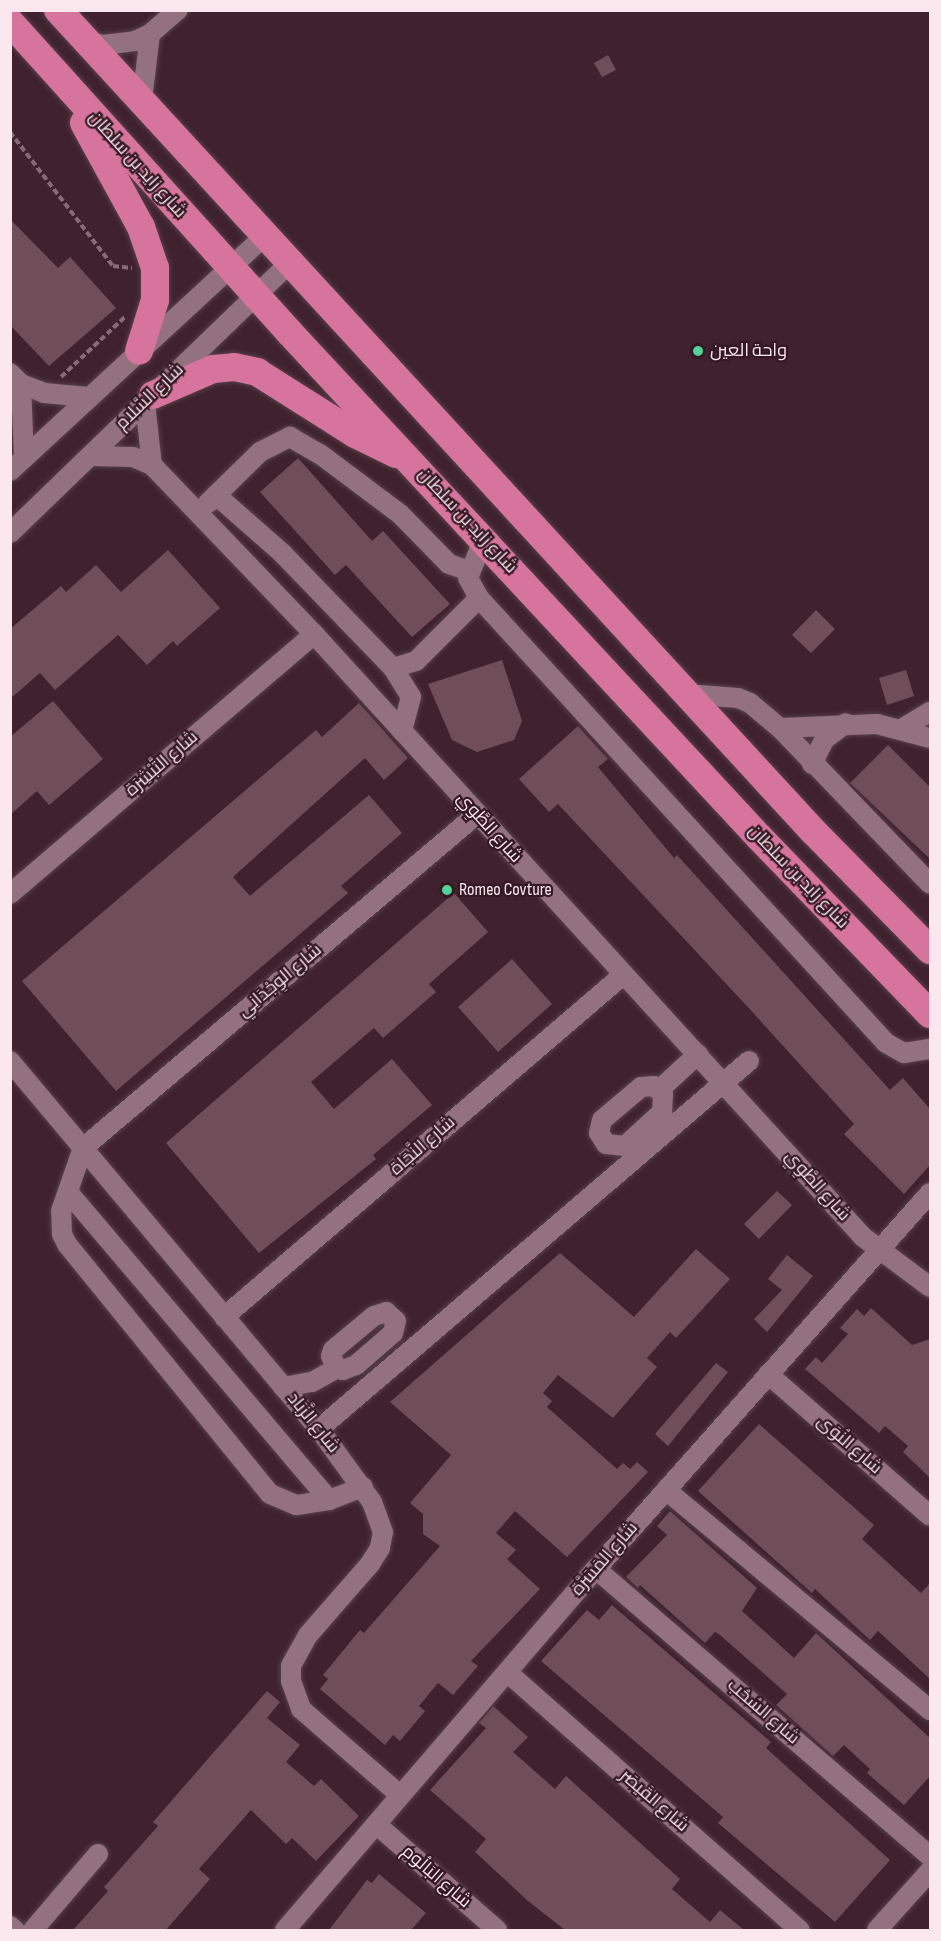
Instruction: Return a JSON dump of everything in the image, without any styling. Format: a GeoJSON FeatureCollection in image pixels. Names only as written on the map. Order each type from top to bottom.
{"type":"FeatureCollection","features":[{"type":"Feature","properties":{"kind":"highway"},"geometry":{"type":"LineString","coordinates":[[58,10],[813,831],[930,950]]}},
{"type":"Feature","properties":{"kind":"highway","name":"شارع زايد بن سلطان"},"geometry":{"type":"LineString","coordinates":[[10,22],[255,295],[484,538],[759,837],[930,1014]]}},
{"type":"Feature","properties":{"kind":"highway"},"geometry":{"type":"LineString","coordinates":[[70,91],[141,226],[156,268],[155,300],[139,351]]}},
{"type":"Feature","properties":{"kind":"highway"},"geometry":{"type":"LineString","coordinates":[[149,399],[213,369],[234,367],[257,372],[355,434],[411,460]]}},
{"type":"Feature","properties":{"kind":"street"},"geometry":{"type":"LineString","coordinates":[[87,41],[119,45],[150,34],[178,10]]}},
{"type":"Feature","properties":{"kind":"street"},"geometry":{"type":"LineString","coordinates":[[142,100],[150,34]]}},
{"type":"Feature","properties":{"kind":"street"},"geometry":{"type":"LineString","coordinates":[[17,465],[267,235]]}},
{"type":"Feature","properties":{"kind":"street","name":"شارع السَّلام"},"geometry":{"type":"LineString","coordinates":[[10,533],[291,262]]}},
{"type":"Feature","properties":{"kind":"street"},"geometry":{"type":"LineString","coordinates":[[17,465],[16,379],[44,393],[89,397]]}},
{"type":"Feature","properties":{"kind":"street"},"geometry":{"type":"LineString","coordinates":[[90,456],[133,457],[152,465],[149,399]]}},
{"type":"Feature","properties":{"kind":"street"},"geometry":{"type":"LineString","coordinates":[[197,513],[260,452],[290,437],[320,454],[400,514],[449,564],[469,571]]}},
{"type":"Feature","properties":{"kind":"street","name":"شارع الطَّوِي"},"geometry":{"type":"LineString","coordinates":[[152,465],[314,634],[476,815],[879,1250],[896,1258],[930,1287]]}},
{"type":"Feature","properties":{"kind":"street"},"geometry":{"type":"LineString","coordinates":[[216,495],[282,553],[393,668],[411,697],[402,731]]}},
{"type":"Feature","properties":{"kind":"street"},"geometry":{"type":"LineString","coordinates":[[484,538],[469,571],[470,586],[479,598],[886,1043],[904,1053],[930,1049]]}},
{"type":"Feature","properties":{"kind":"street"},"geometry":{"type":"LineString","coordinates":[[393,668],[416,661],[479,598]]}},
{"type":"Feature","properties":{"kind":"street","name":"شارع التَّبْشِرَة"},"geometry":{"type":"LineString","coordinates":[[10,894],[314,634]]}},
{"type":"Feature","properties":{"kind":"street"},"geometry":{"type":"LineString","coordinates":[[687,694],[738,698],[750,703],[780,728],[812,764],[930,884]]}},
{"type":"Feature","properties":{"kind":"street"},"geometry":{"type":"LineString","coordinates":[[903,728],[930,712]]}},
{"type":"Feature","properties":{"kind":"street"},"geometry":{"type":"LineString","coordinates":[[780,728],[848,722],[903,728],[930,738]]}},
{"type":"Feature","properties":{"kind":"street"},"geometry":{"type":"LineString","coordinates":[[812,764],[825,739],[848,722]]}},
{"type":"Feature","properties":{"kind":"street","name":"شارع الوِجْدَانِي"},"geometry":{"type":"LineString","coordinates":[[83,1148],[476,815]]}},
{"type":"Feature","properties":{"kind":"street","name":"شارع النَّجَاة"},"geometry":{"type":"LineString","coordinates":[[224,1317],[623,975]]}},
{"type":"Feature","properties":{"kind":"street"},"geometry":{"type":"LineString","coordinates":[[659,1090],[698,1054]]}},
{"type":"Feature","properties":{"kind":"street","name":"شارع الزَّبَاد"},"geometry":{"type":"LineString","coordinates":[[10,1061],[319,1430],[363,1487],[379,1518],[383,1532],[380,1548],[370,1564],[308,1635],[294,1658],[291,1681],[301,1709],[400,1795]]}},
{"type":"Feature","properties":{"kind":"street"},"geometry":{"type":"LineString","coordinates":[[319,1430],[749,1061]]}},
{"type":"Feature","properties":{"kind":"street"},"geometry":{"type":"LineString","coordinates":[[83,1148],[60,1222],[67,1244],[270,1494],[296,1504],[329,1500],[363,1487]]}},
{"type":"Feature","properties":{"kind":"street"},"geometry":{"type":"LineString","coordinates":[[68,1192],[329,1500]]}},
{"type":"Feature","properties":{"kind":"street","name":"شارع المَسَرَّة"},"geometry":{"type":"LineString","coordinates":[[285,1930],[596,1569],[930,1193]]}},
{"type":"Feature","properties":{"kind":"street"},"geometry":{"type":"LineString","coordinates":[[283,1387],[312,1382],[337,1368]]}},
{"type":"Feature","properties":{"kind":"street","name":"شارع النُوَى"},"geometry":{"type":"LineString","coordinates":[[768,1374],[930,1516]]}},
{"type":"Feature","properties":{"kind":"street"},"geometry":{"type":"LineString","coordinates":[[666,1490],[930,1710]]}},
{"type":"Feature","properties":{"kind":"street","name":"شارع السُحُب"},"geometry":{"type":"LineString","coordinates":[[596,1569],[930,1856]]}},
{"type":"Feature","properties":{"kind":"street","name":"شارع القَيصَر"},"geometry":{"type":"LineString","coordinates":[[507,1672],[800,1930]]}},
{"type":"Feature","properties":{"kind":"street","name":"شارع البَالُوم"},"geometry":{"type":"LineString","coordinates":[[376,1824],[497,1930]]}},
{"type":"Feature","properties":{"kind":"street"},"geometry":{"type":"LineString","coordinates":[[33,1930],[98,1854]]}},
{"type":"Feature","properties":{"kind":"street"},"geometry":{"type":"LineString","coordinates":[[877,1930],[930,1871]]}},
{"type":"Feature","properties":{"kind":"street"},"geometry":{"type":"LineString","coordinates":[[10,1926],[15,1930]]}},
{"type":"Feature","properties":{"kind":"path"},"geometry":{"type":"LineString","coordinates":[[10,132],[113,266],[156,268]]}},
{"type":"Feature","properties":{"kind":"path"},"geometry":{"type":"LineString","coordinates":[[44,393],[128,314]]}},
{"type":"Feature","properties":{"kind":"building"},"geometry":{"type":"Polygon","coordinates":[[[608,55],[616,70],[602,77],[594,63],[608,55]]]}},
{"type":"Feature","properties":{"kind":"building"},"geometry":{"type":"Polygon","coordinates":[[[10,219],[58,268],[70,257],[116,308],[49,366],[10,325],[10,219]]]}},
{"type":"Feature","properties":{"kind":"building"},"geometry":{"type":"Polygon","coordinates":[[[298,458],[372,541],[383,531],[450,604],[412,637],[346,565],[335,575],[260,492],[298,458]]]}},
{"type":"Feature","properties":{"kind":"building"},"geometry":{"type":"Polygon","coordinates":[[[168,550],[220,608],[177,646],[173,641],[147,665],[118,635],[55,690],[40,673],[10,699],[10,629],[61,586],[66,592],[96,565],[121,592],[168,550]]]}},
{"type":"Feature","properties":{"kind":"building"},"geometry":{"type":"Polygon","coordinates":[[[816,610],[835,629],[811,653],[792,635],[816,610]]]}},
{"type":"Feature","properties":{"kind":"building"},"geometry":{"type":"Polygon","coordinates":[[[502,660],[522,721],[514,740],[477,752],[452,740],[428,684],[502,660]]]}},
{"type":"Feature","properties":{"kind":"building"},"geometry":{"type":"Polygon","coordinates":[[[906,670],[914,696],[887,705],[879,678],[906,670]]]}},
{"type":"Feature","properties":{"kind":"building"},"geometry":{"type":"Polygon","coordinates":[[[53,701],[103,759],[49,805],[37,791],[10,815],[10,737],[53,701]]]}},
{"type":"Feature","properties":{"kind":"building"},"geometry":{"type":"Polygon","coordinates":[[[359,703],[408,758],[384,780],[365,758],[233,877],[250,896],[369,795],[402,833],[341,886],[348,893],[116,1091],[22,981],[316,730],[322,737],[359,703]]]}},
{"type":"Feature","properties":{"kind":"building"},"geometry":{"type":"Polygon","coordinates":[[[578,726],[608,759],[598,767],[674,858],[677,855],[890,1090],[903,1078],[930,1109],[930,1165],[904,1194],[844,1134],[854,1124],[746,1005],[558,804],[549,812],[519,779],[578,726]]]}},
{"type":"Feature","properties":{"kind":"building"},"geometry":{"type":"Polygon","coordinates":[[[888,745],[930,787],[930,859],[850,783],[888,745]]]}},
{"type":"Feature","properties":{"kind":"building"},"geometry":{"type":"Polygon","coordinates":[[[454,893],[488,932],[429,984],[436,992],[383,1038],[374,1028],[311,1082],[334,1109],[392,1059],[432,1105],[373,1155],[376,1159],[259,1253],[166,1143],[454,893]]]}},
{"type":"Feature","properties":{"kind":"building"},"geometry":{"type":"Polygon","coordinates":[[[512,959],[552,1004],[498,1052],[458,1007],[512,959]]]}},
{"type":"Feature","properties":{"kind":"building"},"geometry":{"type":"Polygon","coordinates":[[[777,1191],[792,1205],[759,1239],[744,1224],[777,1191]]]}},
{"type":"Feature","properties":{"kind":"building"},"geometry":{"type":"Polygon","coordinates":[[[696,1249],[730,1279],[676,1338],[670,1332],[647,1358],[657,1367],[613,1418],[558,1375],[543,1393],[552,1401],[547,1407],[617,1469],[623,1463],[630,1469],[637,1462],[648,1472],[567,1557],[515,1511],[496,1533],[516,1550],[507,1559],[540,1589],[471,1661],[478,1666],[453,1695],[438,1683],[419,1706],[425,1711],[400,1741],[393,1735],[385,1745],[320,1689],[328,1679],[323,1675],[360,1630],[364,1633],[440,1546],[423,1534],[423,1514],[410,1503],[451,1455],[390,1402],[560,1253],[634,1317],[696,1249]]]}},
{"type":"Feature","properties":{"kind":"building"},"geometry":{"type":"Polygon","coordinates":[[[787,1255],[813,1276],[767,1332],[754,1319],[782,1290],[768,1279],[787,1255]]]}},
{"type":"Feature","properties":{"kind":"building"},"geometry":{"type":"Polygon","coordinates":[[[871,1308],[912,1345],[930,1339],[930,1478],[903,1452],[908,1446],[885,1426],[879,1433],[805,1369],[816,1357],[822,1363],[848,1334],[840,1328],[857,1309],[864,1316],[871,1308]]]}},
{"type":"Feature","properties":{"kind":"building"},"geometry":{"type":"Polygon","coordinates":[[[716,1363],[728,1372],[668,1446],[655,1434],[716,1363]]]}},
{"type":"Feature","properties":{"kind":"building"},"geometry":{"type":"Polygon","coordinates":[[[759,1424],[874,1525],[862,1539],[921,1593],[930,1583],[930,1679],[878,1631],[870,1640],[815,1589],[812,1593],[698,1491],[759,1424]]]}},
{"type":"Feature","properties":{"kind":"building"},"geometry":{"type":"Polygon","coordinates":[[[670,1511],[757,1588],[742,1611],[794,1658],[816,1633],[930,1738],[930,1776],[904,1805],[867,1773],[870,1769],[844,1745],[833,1756],[776,1705],[787,1694],[720,1635],[715,1632],[705,1643],[640,1585],[638,1588],[626,1577],[667,1535],[657,1526],[670,1511]]]}},
{"type":"Feature","properties":{"kind":"building"},"geometry":{"type":"Polygon","coordinates":[[[612,1605],[771,1742],[766,1748],[890,1860],[835,1922],[718,1823],[723,1817],[541,1661],[587,1610],[599,1620],[612,1605]]]}},
{"type":"Feature","properties":{"kind":"building"},"geometry":{"type":"Polygon","coordinates":[[[267,1691],[280,1702],[267,1718],[300,1745],[286,1762],[314,1786],[321,1779],[359,1816],[316,1861],[292,1838],[286,1844],[251,1810],[199,1869],[210,1879],[166,1930],[73,1930],[108,1891],[104,1887],[158,1826],[153,1822],[267,1691]]]}},
{"type":"Feature","properties":{"kind":"building"},"geometry":{"type":"Polygon","coordinates":[[[493,1706],[528,1737],[513,1752],[555,1789],[566,1776],[680,1879],[672,1889],[710,1922],[720,1910],[744,1930],[565,1930],[528,1901],[475,1852],[486,1839],[430,1790],[486,1728],[479,1723],[493,1706]]]}},
{"type":"Feature","properties":{"kind":"building"},"geometry":{"type":"Polygon","coordinates":[[[379,1874],[426,1913],[411,1930],[329,1930],[367,1880],[372,1883],[379,1874]]]}},
{"type":"Feature","properties":{"kind":"place","name":"واحة العين"},"geometry":{"type":"Point","coordinates":[698,351]}},
{"type":"Feature","properties":{"kind":"place","name":"Romeo Covture"},"geometry":{"type":"Point","coordinates":[447,890]}}]}
